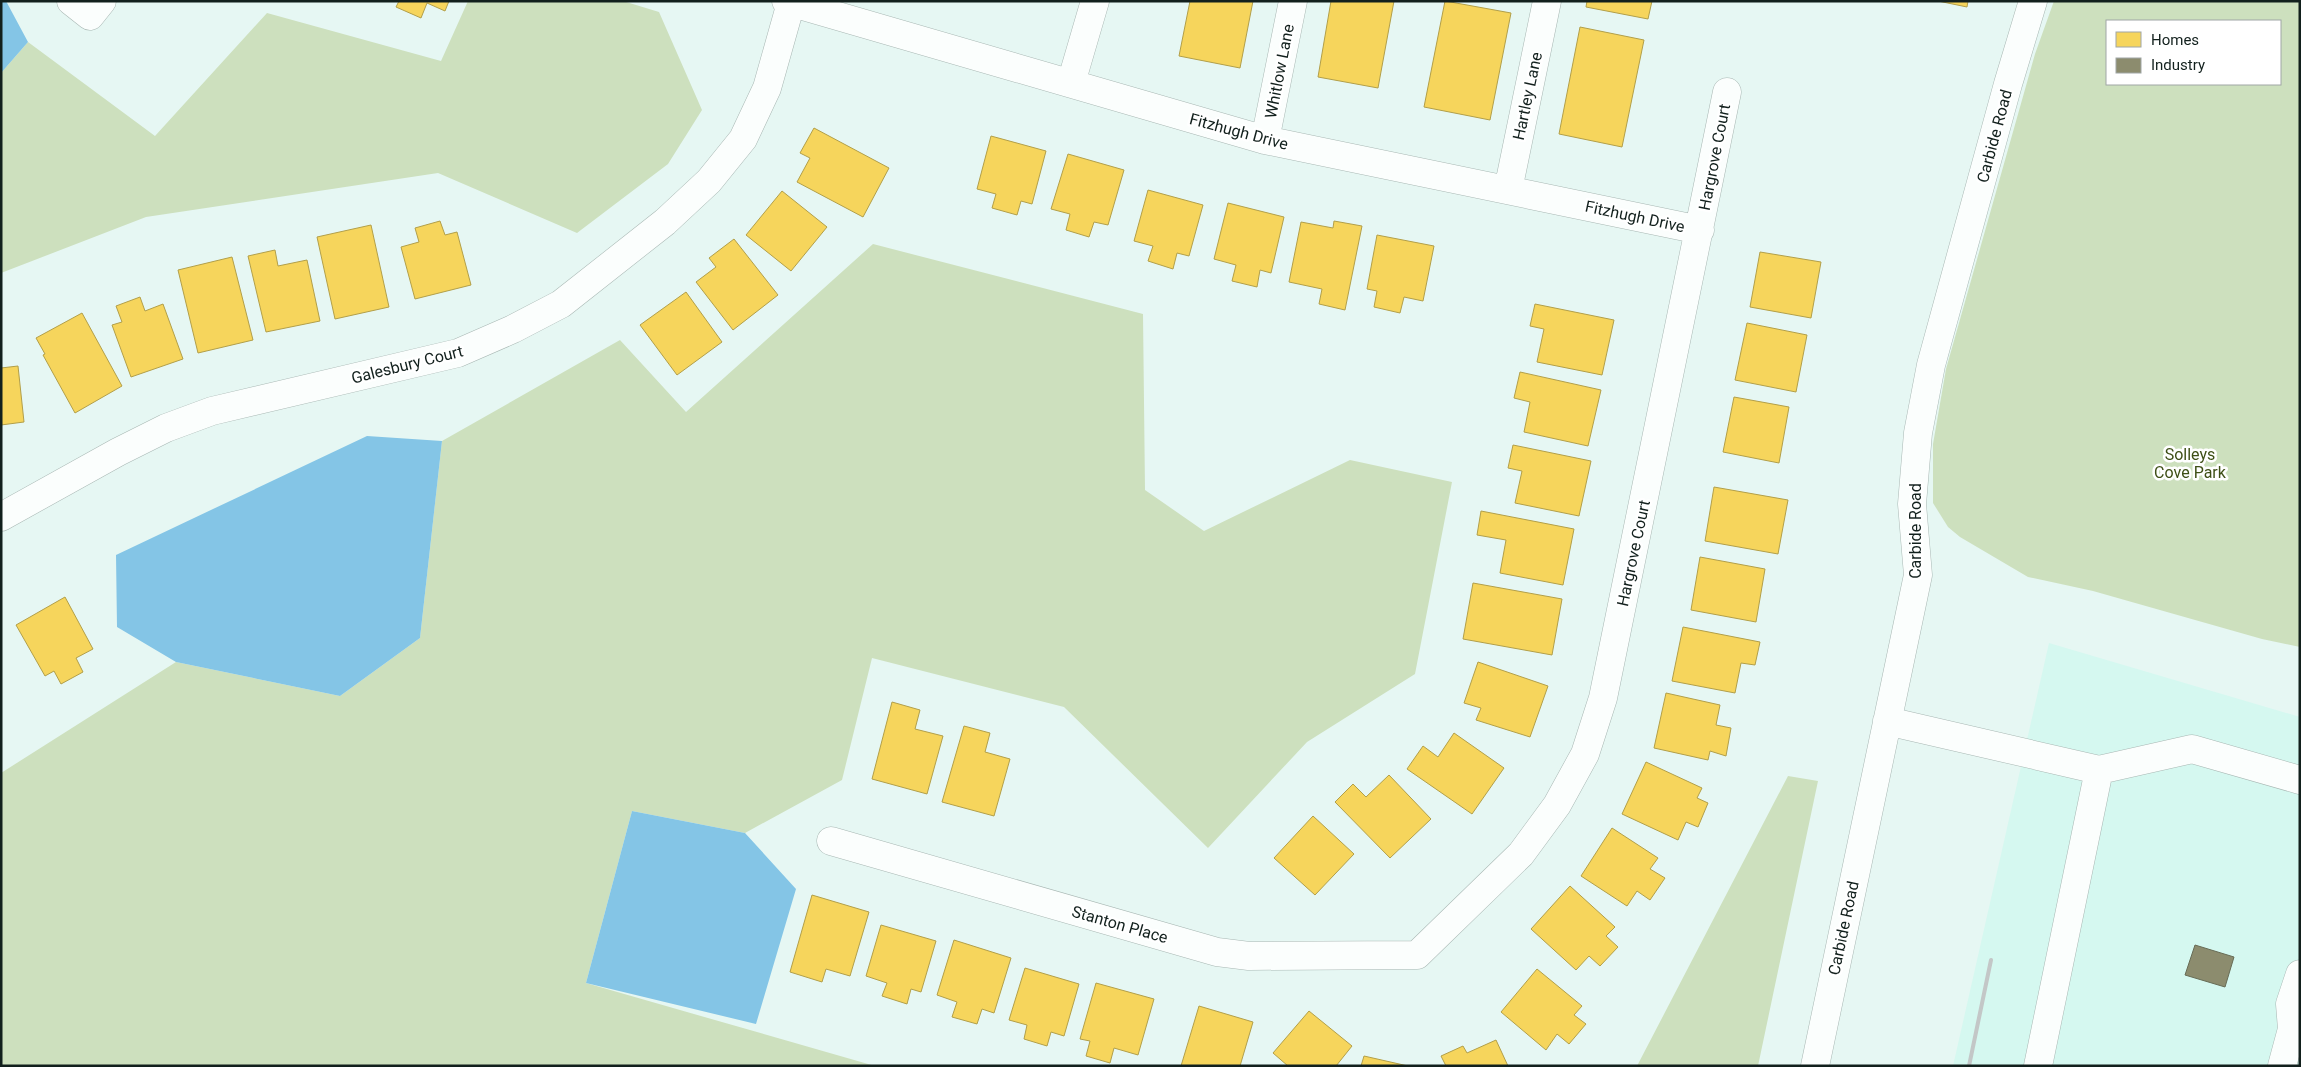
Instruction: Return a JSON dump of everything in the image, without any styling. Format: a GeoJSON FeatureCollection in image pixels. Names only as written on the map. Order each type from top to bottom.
{"type":"FeatureCollection","features":[{"type":"Feature","properties":{"kind":"street"},"geometry":{"type":"LineString","coordinates":[[71,1],[90,16],[102,1]]}},
{"type":"Feature","properties":{"kind":"street"},"geometry":{"type":"LineString","coordinates":[[1071,83],[1095,1]]}},
{"type":"Feature","properties":{"kind":"street","name":"Whitlow Lane"},"geometry":{"type":"LineString","coordinates":[[1265,140],[1293,1]]}},
{"type":"Feature","properties":{"kind":"street","name":"Hartley Lane"},"geometry":{"type":"LineString","coordinates":[[1508,190],[1547,1]]}},
{"type":"Feature","properties":{"kind":"street","name":"Carbide Road"},"geometry":{"type":"LineString","coordinates":[[1815,1066],[1918,574],[1912,504],[1918,433],[1931,365],[2008,84],[2033,1]]}},
{"type":"Feature","properties":{"kind":"street","name":"Fitzhugh Drive"},"geometry":{"type":"LineString","coordinates":[[788,2],[1265,140],[1700,230]]}},
{"type":"Feature","properties":{"kind":"street","name":"Galesbury Court"},"geometry":{"type":"LineString","coordinates":[[1,518],[118,452],[166,428],[202,414],[458,353],[513,329],[561,304],[665,222],[710,181],[743,139],[767,88],[788,2]]}},
{"type":"Feature","properties":{"kind":"street","name":"Hargrove Court"},"geometry":{"type":"LineString","coordinates":[[1417,955],[1521,854],[1557,805],[1585,754],[1603,698],[1727,92]]}},
{"type":"Feature","properties":{"kind":"street"},"geometry":{"type":"LineString","coordinates":[[1887,721],[2099,770],[2192,749],[2300,780]]}},
{"type":"Feature","properties":{"kind":"street"},"geometry":{"type":"LineString","coordinates":[[2038,1066],[2099,770]]}},
{"type":"Feature","properties":{"kind":"street","name":"Stanton Place"},"geometry":{"type":"LineString","coordinates":[[831,841],[1217,952],[1249,956],[1417,955]]}},
{"type":"Feature","properties":{"kind":"street"},"geometry":{"type":"LineString","coordinates":[[2282,1066],[2292,1029],[2290,1004],[2300,974]]}},
{"type":"Feature","properties":{"kind":"shaded area"},"geometry":{"type":"Polygon","coordinates":[[[2049,643],[2300,717],[2300,1066],[1953,1066],[2049,643]]]}},
{"type":"Feature","properties":{"kind":"green space"},"geometry":{"type":"Polygon","coordinates":[[[468,1],[623,1],[659,12],[702,110],[668,164],[577,233],[438,173],[146,217],[1,273],[1,73],[28,42],[155,136],[267,13],[441,61],[468,1]]]}},
{"type":"Feature","properties":{"kind":"green space","name":"Solleys Cove Park"},"geometry":{"type":"Polygon","coordinates":[[[2054,1],[2300,1],[2300,647],[2262,639],[2093,591],[2028,577],[1960,537],[1948,527],[1933,503],[1933,444],[1946,369],[2035,54],[2054,1]]]}},
{"type":"Feature","properties":{"kind":"green space"},"geometry":{"type":"Polygon","coordinates":[[[873,244],[1143,314],[1145,490],[1204,531],[1350,460],[1452,482],[1415,674],[1307,742],[1208,848],[1064,707],[872,658],[842,780],[745,833],[632,811],[586,983],[875,1066],[1,1066],[1,773],[176,662],[340,696],[420,638],[442,441],[620,340],[686,412],[873,244]]]}},
{"type":"Feature","properties":{"kind":"green space"},"geometry":{"type":"Polygon","coordinates":[[[1788,776],[1818,781],[1758,1066],[1637,1066],[1788,776]]]}},
{"type":"Feature","properties":{"kind":"water"},"geometry":{"type":"Polygon","coordinates":[[[1,1],[6,1],[28,42],[1,73],[1,1]]]}},
{"type":"Feature","properties":{"kind":"water"},"geometry":{"type":"Polygon","coordinates":[[[367,436],[442,441],[420,638],[340,696],[176,662],[117,627],[116,555],[367,436]]]}},
{"type":"Feature","properties":{"kind":"water"},"geometry":{"type":"Polygon","coordinates":[[[632,811],[745,833],[796,889],[756,1024],[586,983],[632,811]]]}},
{"type":"Feature","properties":{"kind":"building: Homes"},"geometry":{"type":"Polygon","coordinates":[[[399,1],[449,1],[445,11],[427,3],[421,18],[396,7],[399,1]]]}},
{"type":"Feature","properties":{"kind":"building: Homes"},"geometry":{"type":"Polygon","coordinates":[[[1190,1],[1253,1],[1240,68],[1179,56],[1190,1]]]}},
{"type":"Feature","properties":{"kind":"building: Homes"},"geometry":{"type":"Polygon","coordinates":[[[1331,1],[1394,1],[1378,88],[1318,77],[1331,1]]]}},
{"type":"Feature","properties":{"kind":"building: Homes"},"geometry":{"type":"Polygon","coordinates":[[[1445,1],[1511,13],[1490,120],[1424,107],[1445,1]]]}},
{"type":"Feature","properties":{"kind":"building: Homes"},"geometry":{"type":"Polygon","coordinates":[[[1587,1],[1652,1],[1648,19],[1586,7],[1587,1]]]}},
{"type":"Feature","properties":{"kind":"building: Homes"},"geometry":{"type":"Polygon","coordinates":[[[1938,1],[1968,1],[1967,7],[1938,1]]]}},
{"type":"Feature","properties":{"kind":"building: Homes"},"geometry":{"type":"Polygon","coordinates":[[[1580,27],[1644,40],[1622,147],[1559,134],[1580,27]]]}},
{"type":"Feature","properties":{"kind":"building: Homes"},"geometry":{"type":"Polygon","coordinates":[[[814,128],[889,168],[863,217],[797,182],[810,158],[800,153],[814,128]]]}},
{"type":"Feature","properties":{"kind":"building: Homes"},"geometry":{"type":"Polygon","coordinates":[[[991,136],[1046,151],[1032,204],[1021,201],[1017,215],[992,208],[996,194],[977,189],[991,136]]]}},
{"type":"Feature","properties":{"kind":"building: Homes"},"geometry":{"type":"Polygon","coordinates":[[[1068,154],[1124,170],[1108,225],[1094,222],[1089,237],[1066,230],[1070,214],[1051,209],[1068,154]]]}},
{"type":"Feature","properties":{"kind":"building: Homes"},"geometry":{"type":"Polygon","coordinates":[[[1148,190],[1203,205],[1189,256],[1177,253],[1173,269],[1148,261],[1153,246],[1134,241],[1148,190]]]}},
{"type":"Feature","properties":{"kind":"building: Homes"},"geometry":{"type":"Polygon","coordinates":[[[782,191],[827,227],[791,271],[746,235],[782,191]]]}},
{"type":"Feature","properties":{"kind":"building: Homes"},"geometry":{"type":"Polygon","coordinates":[[[1228,203],[1284,217],[1271,273],[1260,270],[1257,287],[1232,281],[1236,265],[1214,259],[1228,203]]]}},
{"type":"Feature","properties":{"kind":"building: Homes"},"geometry":{"type":"Polygon","coordinates":[[[440,221],[445,235],[457,232],[471,285],[415,299],[401,247],[419,242],[415,228],[440,221]]]}},
{"type":"Feature","properties":{"kind":"building: Homes"},"geometry":{"type":"Polygon","coordinates":[[[1334,221],[1362,226],[1345,310],[1319,304],[1322,289],[1289,282],[1301,222],[1333,228],[1334,221]]]}},
{"type":"Feature","properties":{"kind":"building: Homes"},"geometry":{"type":"Polygon","coordinates":[[[371,225],[389,307],[335,319],[317,237],[371,225]]]}},
{"type":"Feature","properties":{"kind":"building: Homes"},"geometry":{"type":"Polygon","coordinates":[[[1377,235],[1434,246],[1423,301],[1404,297],[1400,313],[1374,307],[1377,291],[1367,289],[1377,235]]]}},
{"type":"Feature","properties":{"kind":"building: Homes"},"geometry":{"type":"Polygon","coordinates":[[[734,239],[778,295],[733,330],[696,282],[716,267],[709,258],[734,239]]]}},
{"type":"Feature","properties":{"kind":"building: Homes"},"geometry":{"type":"Polygon","coordinates":[[[275,250],[278,266],[307,260],[320,321],[266,332],[248,256],[275,250]]]}},
{"type":"Feature","properties":{"kind":"building: Homes"},"geometry":{"type":"Polygon","coordinates":[[[1760,252],[1821,262],[1811,318],[1750,307],[1760,252]]]}},
{"type":"Feature","properties":{"kind":"building: Homes"},"geometry":{"type":"Polygon","coordinates":[[[232,257],[253,340],[198,353],[178,270],[232,257]]]}},
{"type":"Feature","properties":{"kind":"building: Homes"},"geometry":{"type":"Polygon","coordinates":[[[686,292],[722,342],[677,375],[640,325],[686,292]]]}},
{"type":"Feature","properties":{"kind":"building: Homes"},"geometry":{"type":"Polygon","coordinates":[[[140,297],[145,311],[163,304],[183,359],[131,377],[112,325],[122,322],[116,306],[140,297]]]}},
{"type":"Feature","properties":{"kind":"building: Homes"},"geometry":{"type":"Polygon","coordinates":[[[1535,304],[1614,320],[1602,375],[1537,362],[1544,329],[1530,326],[1535,304]]]}},
{"type":"Feature","properties":{"kind":"building: Homes"},"geometry":{"type":"Polygon","coordinates":[[[82,313],[122,386],[75,413],[43,355],[45,354],[36,338],[82,313]]]}},
{"type":"Feature","properties":{"kind":"building: Homes"},"geometry":{"type":"Polygon","coordinates":[[[1747,323],[1807,335],[1796,392],[1735,380],[1747,323]]]}},
{"type":"Feature","properties":{"kind":"building: Homes"},"geometry":{"type":"Polygon","coordinates":[[[18,366],[24,422],[1,425],[1,368],[18,366]]]}},
{"type":"Feature","properties":{"kind":"building: Homes"},"geometry":{"type":"Polygon","coordinates":[[[1520,372],[1601,390],[1588,446],[1524,432],[1530,402],[1514,398],[1520,372]]]}},
{"type":"Feature","properties":{"kind":"building: Homes"},"geometry":{"type":"Polygon","coordinates":[[[1734,397],[1789,407],[1779,463],[1723,452],[1734,397]]]}},
{"type":"Feature","properties":{"kind":"building: Homes"},"geometry":{"type":"Polygon","coordinates":[[[1513,445],[1591,461],[1579,516],[1515,503],[1522,471],[1508,468],[1513,445]]]}},
{"type":"Feature","properties":{"kind":"building: Homes"},"geometry":{"type":"Polygon","coordinates":[[[1714,487],[1788,500],[1778,554],[1705,541],[1714,487]]]}},
{"type":"Feature","properties":{"kind":"building: Homes"},"geometry":{"type":"Polygon","coordinates":[[[1481,511],[1574,529],[1563,585],[1500,573],[1506,540],[1477,535],[1481,511]]]}},
{"type":"Feature","properties":{"kind":"building: Homes"},"geometry":{"type":"Polygon","coordinates":[[[1700,557],[1765,569],[1756,622],[1691,610],[1700,557]]]}},
{"type":"Feature","properties":{"kind":"building: Homes"},"geometry":{"type":"Polygon","coordinates":[[[1473,583],[1562,599],[1552,655],[1463,639],[1473,583]]]}},
{"type":"Feature","properties":{"kind":"building: Homes"},"geometry":{"type":"Polygon","coordinates":[[[65,597],[93,649],[76,658],[83,672],[61,684],[54,671],[45,676],[16,625],[65,597]]]}},
{"type":"Feature","properties":{"kind":"building: Homes"},"geometry":{"type":"Polygon","coordinates":[[[1683,627],[1760,642],[1755,665],[1741,663],[1735,693],[1672,681],[1683,627]]]}},
{"type":"Feature","properties":{"kind":"building: Homes"},"geometry":{"type":"Polygon","coordinates":[[[1478,662],[1548,686],[1530,737],[1476,720],[1481,708],[1464,703],[1478,662]]]}},
{"type":"Feature","properties":{"kind":"building: Homes"},"geometry":{"type":"Polygon","coordinates":[[[1666,693],[1720,705],[1716,725],[1731,728],[1726,756],[1710,751],[1708,760],[1654,748],[1666,693]]]}},
{"type":"Feature","properties":{"kind":"building: Homes"},"geometry":{"type":"Polygon","coordinates":[[[892,702],[920,710],[915,729],[943,736],[927,794],[872,779],[892,702]]]}},
{"type":"Feature","properties":{"kind":"building: Homes"},"geometry":{"type":"Polygon","coordinates":[[[964,726],[990,733],[985,752],[1010,759],[994,816],[942,802],[964,726]]]}},
{"type":"Feature","properties":{"kind":"building: Homes"},"geometry":{"type":"Polygon","coordinates":[[[1454,733],[1504,768],[1472,814],[1407,769],[1423,746],[1438,757],[1454,733]]]}},
{"type":"Feature","properties":{"kind":"building: Homes"},"geometry":{"type":"Polygon","coordinates":[[[1646,762],[1702,788],[1697,798],[1708,803],[1698,827],[1686,822],[1678,840],[1622,814],[1646,762]]]}},
{"type":"Feature","properties":{"kind":"building: Homes"},"geometry":{"type":"Polygon","coordinates":[[[1389,775],[1431,819],[1390,858],[1335,802],[1353,784],[1366,797],[1389,775]]]}},
{"type":"Feature","properties":{"kind":"building: Homes"},"geometry":{"type":"Polygon","coordinates":[[[1313,816],[1354,854],[1315,895],[1274,858],[1313,816]]]}},
{"type":"Feature","properties":{"kind":"building: Homes"},"geometry":{"type":"Polygon","coordinates":[[[1612,828],[1658,858],[1650,869],[1665,878],[1650,900],[1637,891],[1627,906],[1581,876],[1612,828]]]}},
{"type":"Feature","properties":{"kind":"building: Homes"},"geometry":{"type":"Polygon","coordinates":[[[1570,886],[1615,927],[1606,936],[1618,947],[1600,966],[1589,956],[1576,970],[1531,929],[1570,886]]]}},
{"type":"Feature","properties":{"kind":"building: Homes"},"geometry":{"type":"Polygon","coordinates":[[[812,895],[869,912],[850,976],[826,969],[822,982],[790,972],[812,895]]]}},
{"type":"Feature","properties":{"kind":"building: Homes"},"geometry":{"type":"Polygon","coordinates":[[[881,925],[936,941],[921,992],[911,989],[907,1004],[882,996],[887,983],[866,976],[881,925]]]}},
{"type":"Feature","properties":{"kind":"building: Homes"},"geometry":{"type":"Polygon","coordinates":[[[954,940],[1011,958],[994,1013],[982,1009],[977,1024],[952,1017],[957,1002],[937,995],[954,940]]]}},
{"type":"Feature","properties":{"kind":"building: Homes"},"geometry":{"type":"Polygon","coordinates":[[[1025,968],[1079,984],[1064,1036],[1051,1032],[1047,1046],[1024,1039],[1027,1025],[1009,1020],[1025,968]]]}},
{"type":"Feature","properties":{"kind":"building: Homes"},"geometry":{"type":"Polygon","coordinates":[[[1537,969],[1582,1006],[1574,1015],[1586,1024],[1569,1044],[1557,1034],[1546,1050],[1501,1012],[1537,969]]]}},
{"type":"Feature","properties":{"kind":"building: Homes"},"geometry":{"type":"Polygon","coordinates":[[[1096,983],[1154,999],[1138,1055],[1114,1048],[1110,1063],[1086,1056],[1090,1041],[1080,1039],[1096,983]]]}},
{"type":"Feature","properties":{"kind":"building: Homes"},"geometry":{"type":"Polygon","coordinates":[[[1199,1006],[1253,1022],[1240,1066],[1181,1066],[1199,1006]]]}},
{"type":"Feature","properties":{"kind":"building: Homes"},"geometry":{"type":"Polygon","coordinates":[[[1309,1011],[1352,1046],[1336,1066],[1288,1066],[1273,1053],[1309,1011]]]}},
{"type":"Feature","properties":{"kind":"building: Homes"},"geometry":{"type":"Polygon","coordinates":[[[1496,1040],[1508,1066],[1446,1066],[1441,1056],[1463,1046],[1467,1053],[1496,1040]]]}},
{"type":"Feature","properties":{"kind":"building: Homes"},"geometry":{"type":"Polygon","coordinates":[[[1364,1056],[1408,1066],[1361,1066],[1364,1056]]]}},
{"type":"Feature","properties":{"kind":"building: Industry"},"geometry":{"type":"Polygon","coordinates":[[[2195,945],[2234,957],[2225,987],[2185,975],[2195,945]]]}},
{"type":"Feature","properties":{"kind":"railway"},"geometry":{"type":"LineString","coordinates":[[1969,1066],[1991,960]]}}]}
